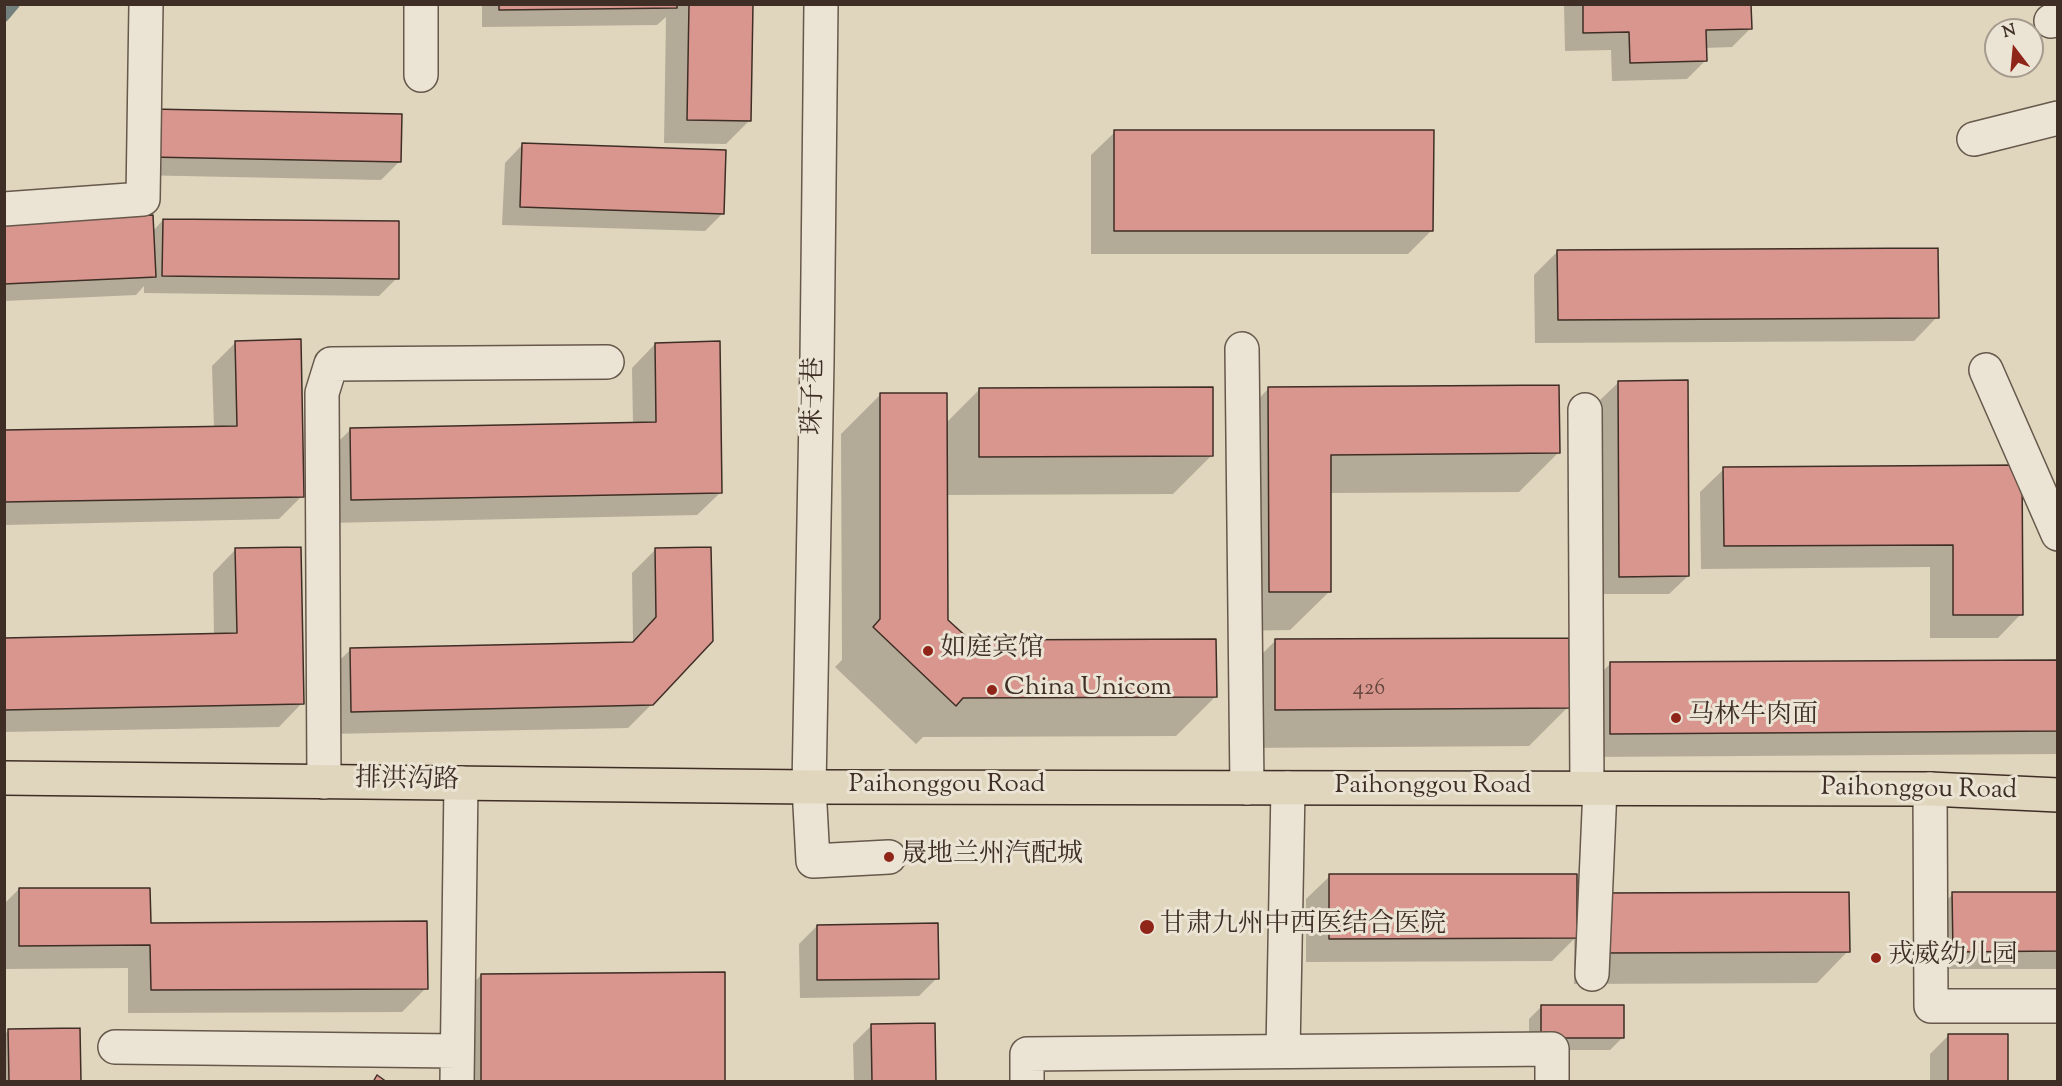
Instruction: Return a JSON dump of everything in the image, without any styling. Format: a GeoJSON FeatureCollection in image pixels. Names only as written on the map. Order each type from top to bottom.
{"type":"FeatureCollection","features":[{"type":"Feature","properties":{"kind":"main road","name":"排洪沟路"},"geometry":{"type":"LineString","coordinates":[[4,778],[809,786]]}},
{"type":"Feature","properties":{"kind":"main road","name":"Paihonggou Road"},"geometry":{"type":"LineString","coordinates":[[809,786],[1930,789],[2058,795]]}},
{"type":"Feature","properties":{"kind":"street"},"geometry":{"type":"LineString","coordinates":[[4,209],[143,199],[146,4]]}},
{"type":"Feature","properties":{"kind":"street"},"geometry":{"type":"LineString","coordinates":[[421,4],[421,75]]}},
{"type":"Feature","properties":{"kind":"street","name":"珠子巷"},"geometry":{"type":"LineString","coordinates":[[821,4],[809,786],[813,861],[889,857]]}},
{"type":"Feature","properties":{"kind":"street"},"geometry":{"type":"LineString","coordinates":[[1974,139],[2058,118]]}},
{"type":"Feature","properties":{"kind":"street"},"geometry":{"type":"LineString","coordinates":[[1242,349],[1247,788]]}},
{"type":"Feature","properties":{"kind":"street"},"geometry":{"type":"LineString","coordinates":[[324,782],[322,393],[332,364],[607,362]]}},
{"type":"Feature","properties":{"kind":"street"},"geometry":{"type":"LineString","coordinates":[[1986,370],[2058,534]]}},
{"type":"Feature","properties":{"kind":"street"},"geometry":{"type":"LineString","coordinates":[[1585,410],[1594,788],[1592,974]]}},
{"type":"Feature","properties":{"kind":"street"},"geometry":{"type":"LineString","coordinates":[[115,1047],[457,1066],[461,783]]}},
{"type":"Feature","properties":{"kind":"street"},"geometry":{"type":"LineString","coordinates":[[1283,1051],[1288,788]]}},
{"type":"Feature","properties":{"kind":"street"},"geometry":{"type":"LineString","coordinates":[[1930,789],[1931,1006],[2058,1005]]}},
{"type":"Feature","properties":{"kind":"street"},"geometry":{"type":"LineString","coordinates":[[1028,1082],[1027,1054],[1552,1049],[1552,1082]]}},
{"type":"Feature","properties":{"kind":"building"},"geometry":{"type":"Polygon","coordinates":[[[499,4],[677,4],[677,8],[499,10],[499,4]]]}},
{"type":"Feature","properties":{"kind":"building"},"geometry":{"type":"Polygon","coordinates":[[[689,4],[753,4],[751,121],[687,120],[689,4]]]}},
{"type":"Feature","properties":{"kind":"building"},"geometry":{"type":"Polygon","coordinates":[[[1583,4],[1751,4],[1752,29],[1706,30],[1707,61],[1630,63],[1629,32],[1583,33],[1583,4]]]}},
{"type":"Feature","properties":{"kind":"building"},"geometry":{"type":"Polygon","coordinates":[[[151,109],[402,114],[401,162],[150,157],[151,109]]]}},
{"type":"Feature","properties":{"kind":"building"},"geometry":{"type":"Polygon","coordinates":[[[1114,130],[1434,130],[1433,231],[1114,231],[1114,130]]]}},
{"type":"Feature","properties":{"kind":"building"},"geometry":{"type":"Polygon","coordinates":[[[522,143],[726,150],[724,214],[520,207],[522,143]]]}},
{"type":"Feature","properties":{"kind":"building"},"geometry":{"type":"Polygon","coordinates":[[[153,215],[156,277],[4,284],[4,222],[153,215]]]}},
{"type":"Feature","properties":{"kind":"building"},"geometry":{"type":"Polygon","coordinates":[[[163,219],[399,221],[399,279],[162,276],[163,219]]]}},
{"type":"Feature","properties":{"kind":"building"},"geometry":{"type":"Polygon","coordinates":[[[1938,248],[1939,318],[1558,320],[1557,250],[1938,248]]]}},
{"type":"Feature","properties":{"kind":"building"},"geometry":{"type":"Polygon","coordinates":[[[301,339],[304,497],[4,502],[4,430],[237,426],[235,341],[301,339]]]}},
{"type":"Feature","properties":{"kind":"building"},"geometry":{"type":"Polygon","coordinates":[[[720,341],[722,493],[351,500],[350,428],[656,422],[655,343],[720,341]]]}},
{"type":"Feature","properties":{"kind":"building"},"geometry":{"type":"Polygon","coordinates":[[[1688,380],[1689,576],[1619,577],[1618,381],[1688,380]]]}},
{"type":"Feature","properties":{"kind":"building"},"geometry":{"type":"Polygon","coordinates":[[[1559,385],[1560,453],[1331,455],[1331,592],[1269,592],[1268,387],[1559,385]]]}},
{"type":"Feature","properties":{"kind":"building"},"geometry":{"type":"Polygon","coordinates":[[[1213,387],[1213,456],[979,457],[979,388],[1213,387]]]}},
{"type":"Feature","properties":{"kind":"building"},"geometry":{"type":"Polygon","coordinates":[[[880,393],[947,393],[948,620],[970,640],[1216,639],[1217,697],[963,698],[956,706],[873,627],[880,619],[880,393]]]}},
{"type":"Feature","properties":{"kind":"building"},"geometry":{"type":"Polygon","coordinates":[[[2022,465],[2023,615],[1953,615],[1953,545],[1724,546],[1723,467],[2022,465]]]}},
{"type":"Feature","properties":{"kind":"building"},"geometry":{"type":"Polygon","coordinates":[[[301,547],[304,704],[4,710],[4,638],[237,633],[235,548],[301,547]]]}},
{"type":"Feature","properties":{"kind":"building"},"geometry":{"type":"Polygon","coordinates":[[[711,547],[713,641],[653,705],[351,712],[350,648],[633,642],[656,617],[655,548],[711,547]]]}},
{"type":"Feature","properties":{"kind":"building"},"geometry":{"type":"Polygon","coordinates":[[[1569,638],[1570,708],[1275,710],[1275,639],[1569,638]]]}},
{"type":"Feature","properties":{"kind":"building"},"geometry":{"type":"Polygon","coordinates":[[[2058,660],[2058,731],[1610,734],[1610,662],[2058,660]]]}},
{"type":"Feature","properties":{"kind":"building"},"geometry":{"type":"Polygon","coordinates":[[[1329,874],[1577,874],[1577,938],[1329,939],[1329,874]]]}},
{"type":"Feature","properties":{"kind":"building"},"geometry":{"type":"Polygon","coordinates":[[[19,888],[150,888],[151,923],[427,921],[428,989],[151,990],[150,945],[19,946],[19,888]]]}},
{"type":"Feature","properties":{"kind":"building"},"geometry":{"type":"Polygon","coordinates":[[[1849,892],[1850,952],[1605,953],[1605,893],[1849,892]]]}},
{"type":"Feature","properties":{"kind":"building"},"geometry":{"type":"Polygon","coordinates":[[[1952,892],[2058,892],[2058,951],[1953,952],[1952,892]]]}},
{"type":"Feature","properties":{"kind":"building"},"geometry":{"type":"Polygon","coordinates":[[[938,923],[939,979],[817,980],[817,925],[938,923]]]}},
{"type":"Feature","properties":{"kind":"building"},"geometry":{"type":"Polygon","coordinates":[[[725,972],[725,1082],[481,1082],[481,974],[725,972]]]}},
{"type":"Feature","properties":{"kind":"building"},"geometry":{"type":"Polygon","coordinates":[[[1541,1005],[1624,1005],[1624,1038],[1541,1038],[1541,1005]]]}},
{"type":"Feature","properties":{"kind":"building"},"geometry":{"type":"Polygon","coordinates":[[[935,1023],[936,1082],[872,1082],[871,1024],[935,1023]]]}},
{"type":"Feature","properties":{"kind":"building"},"geometry":{"type":"Polygon","coordinates":[[[80,1028],[81,1082],[9,1082],[8,1029],[80,1028]]]}},
{"type":"Feature","properties":{"kind":"building"},"geometry":{"type":"Polygon","coordinates":[[[1948,1034],[2008,1034],[2008,1082],[1948,1082],[1948,1034]]]}},
{"type":"Feature","properties":{"kind":"building"},"geometry":{"type":"Polygon","coordinates":[[[377,1075],[387,1082],[373,1082],[377,1075]]]}},
{"type":"Feature","properties":{"kind":"waterway"},"geometry":{"type":"LineString","coordinates":[[4,17],[15,4]]}},
{"type":"Feature","properties":{"kind":"place","name":"如庭宾馆"},"geometry":{"type":"Point","coordinates":[928,651]}},
{"type":"Feature","properties":{"kind":"place","name":"China Unicom"},"geometry":{"type":"Point","coordinates":[992,690]}},
{"type":"Feature","properties":{"kind":"place","name":"马林牛肉面"},"geometry":{"type":"Point","coordinates":[1676,718]}},
{"type":"Feature","properties":{"kind":"place","name":"晟地兰州汽配城"},"geometry":{"type":"Point","coordinates":[889,857]}},
{"type":"Feature","properties":{"kind":"place","name":"甘肃九州中西医结合医院"},"geometry":{"type":"Point","coordinates":[1147,927]}},
{"type":"Feature","properties":{"kind":"place","name":"戎威幼儿园"},"geometry":{"type":"Point","coordinates":[1876,958]}}]}
